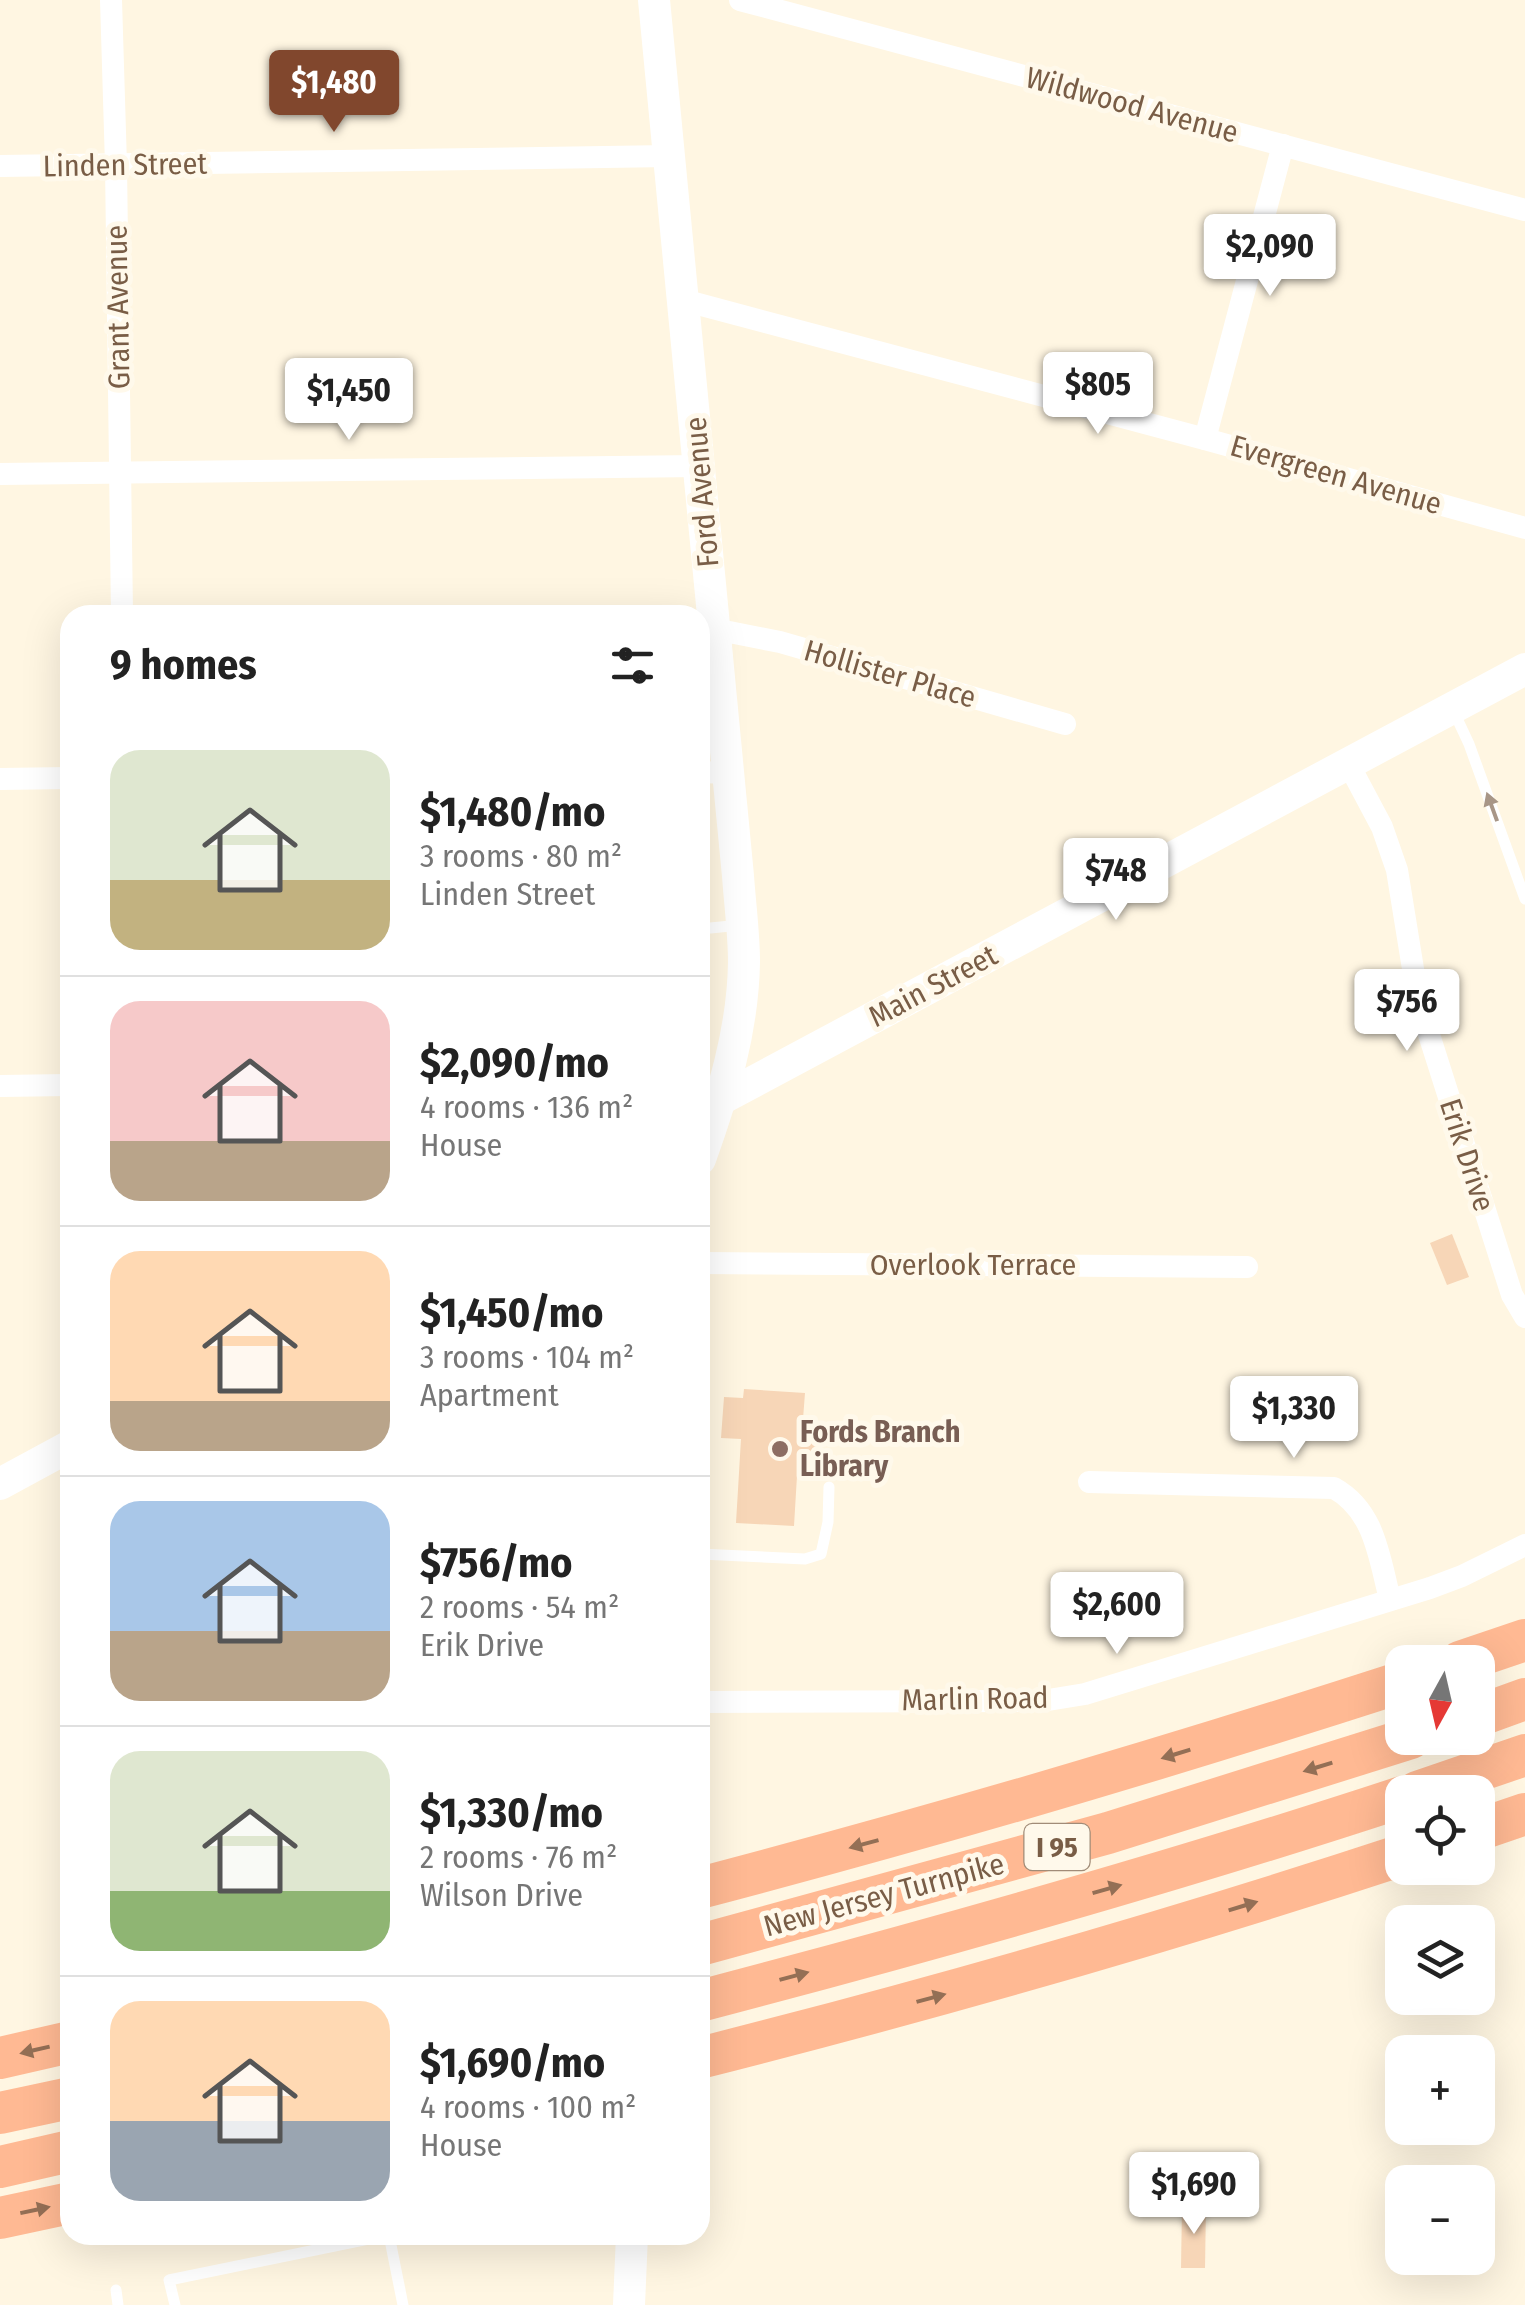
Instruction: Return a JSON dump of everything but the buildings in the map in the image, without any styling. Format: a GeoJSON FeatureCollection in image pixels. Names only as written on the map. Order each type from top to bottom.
{"type":"FeatureCollection","features":[{"type":"Feature","properties":{"kind":"highway"},"geometry":{"type":"LineString","coordinates":[[1495,1650],[1525,1640]]}},
{"type":"Feature","properties":{"kind":"highway","name":"New Jersey Turnpike"},"geometry":{"type":"LineString","coordinates":[[710,1941],[1248,1732],[1385,1688]]}},
{"type":"Feature","properties":{"kind":"highway"},"geometry":{"type":"LineString","coordinates":[[1495,1710],[1525,1699]]}},
{"type":"Feature","properties":{"kind":"highway","name":"New Jersey Turnpike"},"geometry":{"type":"LineString","coordinates":[[710,1886],[956,1847],[1108,1833],[1385,1746]]}},
{"type":"Feature","properties":{"kind":"highway"},"geometry":{"type":"LineString","coordinates":[[1468,1775],[1525,1756]]}},
{"type":"Feature","properties":{"kind":"highway","name":"New Jersey Turnpike"},"geometry":{"type":"LineString","coordinates":[[710,1998],[1027,1912],[1385,1803]]}},
{"type":"Feature","properties":{"kind":"highway"},"geometry":{"type":"LineString","coordinates":[[1495,1824],[1525,1814]]}},
{"type":"Feature","properties":{"kind":"highway"},"geometry":{"type":"LineString","coordinates":[[710,2055],[1005,1977],[1385,1860]]}},
{"type":"Feature","properties":{"kind":"highway"},"geometry":{"type":"LineString","coordinates":[[0,2058],[60,2044]]}},
{"type":"Feature","properties":{"kind":"highway"},"geometry":{"type":"LineString","coordinates":[[0,2114],[60,2100]]}},
{"type":"Feature","properties":{"kind":"highway"},"geometry":{"type":"LineString","coordinates":[[0,2167],[60,2153]]}},
{"type":"Feature","properties":{"kind":"highway"},"geometry":{"type":"LineString","coordinates":[[0,2218],[60,2205]]}},
{"type":"Feature","properties":{"kind":"street","name":"Grant Avenue"},"geometry":{"type":"LineString","coordinates":[[111,0],[122,605]]}},
{"type":"Feature","properties":{"kind":"street","name":"Ford Avenue"},"geometry":{"type":"LineString","coordinates":[[654,0],[714,629],[714,772],[742,925],[744,960],[732,1054],[710,1105]]}},
{"type":"Feature","properties":{"kind":"street","name":"Wildwood Avenue"},"geometry":{"type":"LineString","coordinates":[[740,0],[1525,210]]}},
{"type":"Feature","properties":{"kind":"street"},"geometry":{"type":"LineString","coordinates":[[1206,439],[1283,146]]}},
{"type":"Feature","properties":{"kind":"street","name":"Linden Street"},"geometry":{"type":"LineString","coordinates":[[0,166],[669,156]]}},
{"type":"Feature","properties":{"kind":"street","name":"Evergreen Avenue"},"geometry":{"type":"LineString","coordinates":[[684,300],[1525,528]]}},
{"type":"Feature","properties":{"kind":"street"},"geometry":{"type":"LineString","coordinates":[[0,474],[699,466]]}},
{"type":"Feature","properties":{"kind":"street","name":"Hollister Place"},"geometry":{"type":"LineString","coordinates":[[714,629],[780,642],[1065,724]]}},
{"type":"Feature","properties":{"kind":"street","name":"Main Street"},"geometry":{"type":"LineString","coordinates":[[710,1105],[1525,669]]}},
{"type":"Feature","properties":{"kind":"street","name":"Erik Drive"},"geometry":{"type":"LineString","coordinates":[[1348,763],[1382,827],[1394,859],[1424,1019],[1512,1295],[1525,1317]]}},
{"type":"Feature","properties":{"kind":"street"},"geometry":{"type":"LineString","coordinates":[[0,779],[60,778]]}},
{"type":"Feature","properties":{"kind":"street"},"geometry":{"type":"LineString","coordinates":[[0,1086],[60,1085]]}},
{"type":"Feature","properties":{"kind":"street","name":"Overlook Terrace"},"geometry":{"type":"LineString","coordinates":[[710,1263],[1246,1267]]}},
{"type":"Feature","properties":{"kind":"street"},"geometry":{"type":"LineString","coordinates":[[0,1484],[60,1451]]}},
{"type":"Feature","properties":{"kind":"street"},"geometry":{"type":"LineString","coordinates":[[1089,1482],[1334,1488],[1352,1498],[1370,1526],[1390,1599]]}},
{"type":"Feature","properties":{"kind":"street","name":"Marlin Road"},"geometry":{"type":"LineString","coordinates":[[710,1702],[1042,1701],[1085,1694],[1430,1588],[1525,1545]]}},
{"type":"Feature","properties":{"kind":"street"},"geometry":{"type":"LineString","coordinates":[[629,2305],[632,2245]]}},
{"type":"Feature","properties":{"kind":"lane"},"geometry":{"type":"LineString","coordinates":[[1452,708],[1469,744],[1525,899]]}},
{"type":"Feature","properties":{"kind":"lane"},"geometry":{"type":"LineString","coordinates":[[710,928],[742,925]]}},
{"type":"Feature","properties":{"kind":"lane"},"geometry":{"type":"LineString","coordinates":[[710,1554],[805,1558],[821,1554],[828,1522],[829,1487]]}},
{"type":"Feature","properties":{"kind":"lane"},"geometry":{"type":"LineString","coordinates":[[175,2305],[170,2280],[340,2245]]}},
{"type":"Feature","properties":{"kind":"lane"},"geometry":{"type":"LineString","coordinates":[[390,2245],[403,2305]]}},
{"type":"Feature","properties":{"kind":"lane"},"geometry":{"type":"LineString","coordinates":[[116,2290],[118,2305]]}},
{"type":"Feature","properties":{"kind":"place","name":"Fords Branch Library"},"geometry":{"type":"Point","coordinates":[780,1449]}}]}
